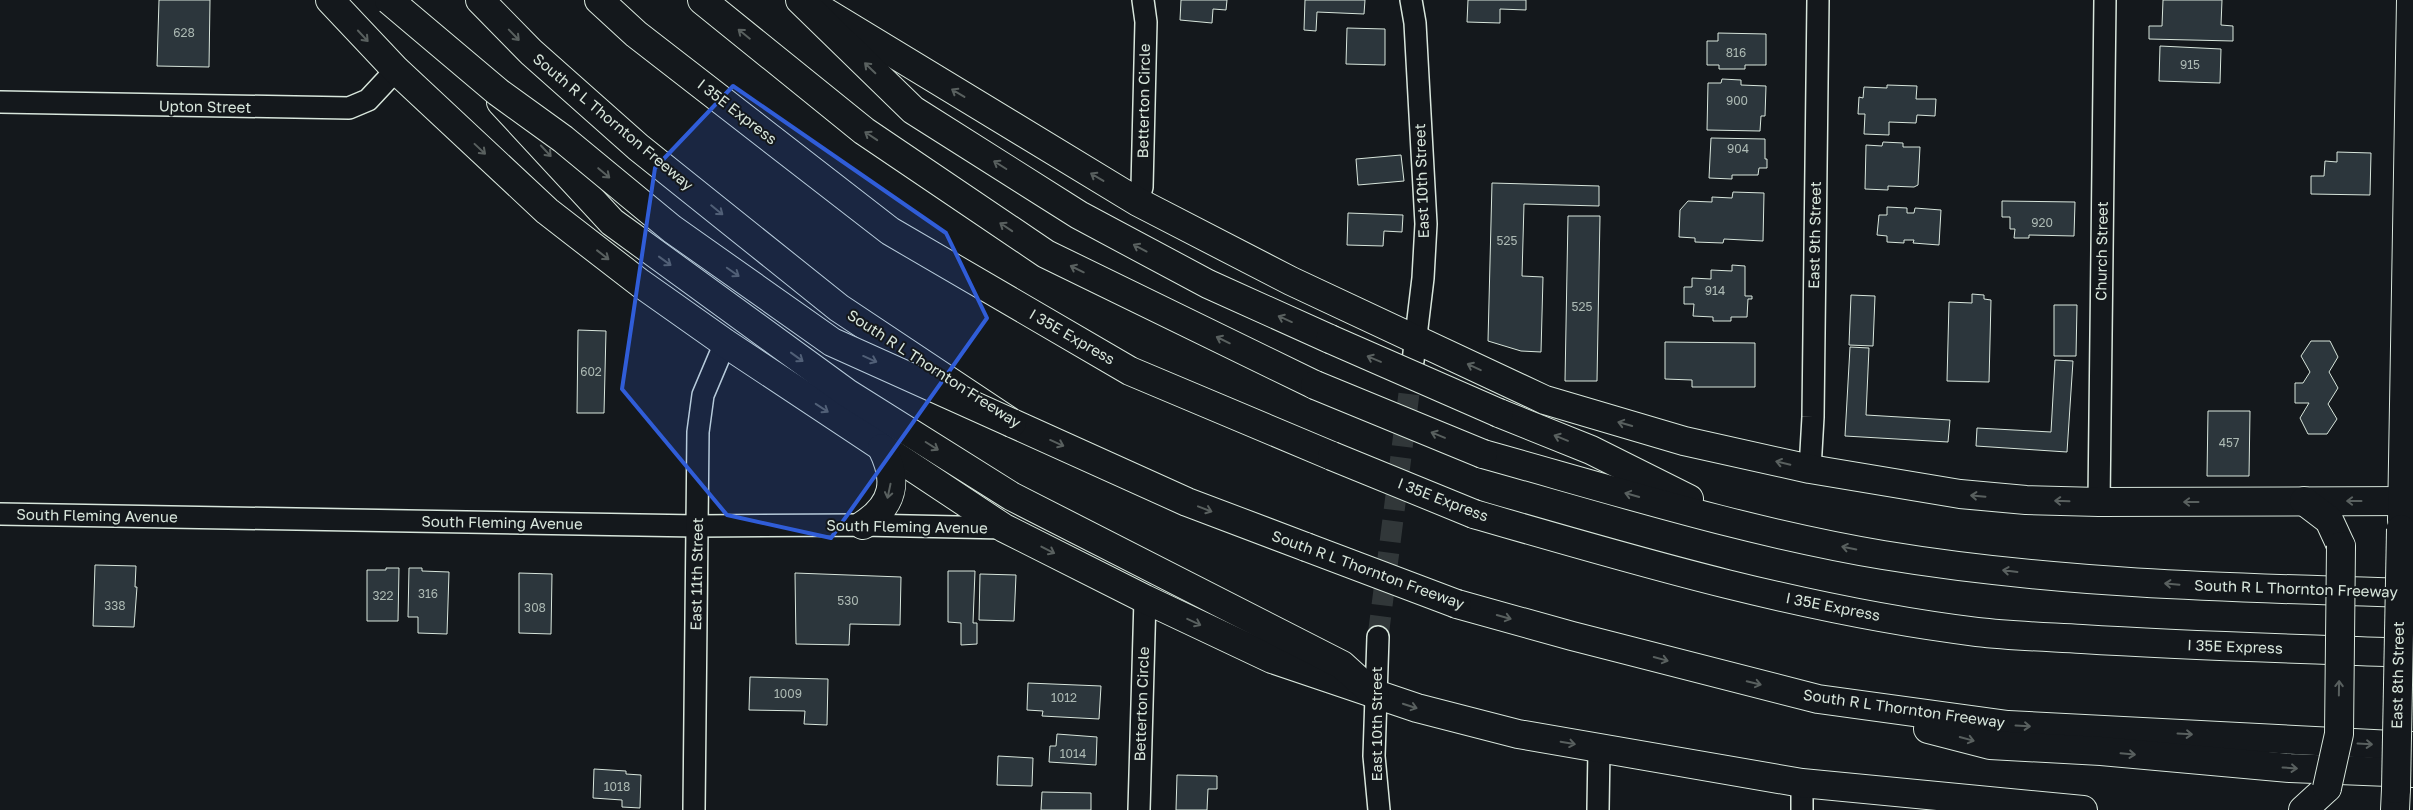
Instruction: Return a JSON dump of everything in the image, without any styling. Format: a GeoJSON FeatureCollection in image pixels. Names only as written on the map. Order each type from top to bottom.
{"type":"FeatureCollection","features":[{"type":"Feature","properties":{"kind":"main road"},"geometry":{"type":"LineString","coordinates":[[330,0],[396,70],[547,210],[640,283],[725,343],[1004,528],[1145,599],[1272,659],[1456,720],[1518,734],[1802,783],[2083,810]]}},
{"type":"Feature","properties":{"kind":"main road"},"geometry":{"type":"LineString","coordinates":[[389,0],[498,92],[563,139],[672,229],[832,342],[1012,423]]}},
{"type":"Feature","properties":{"kind":"main road"},"geometry":{"type":"LineString","coordinates":[[406,0],[612,222],[840,388],[1011,496],[1342,665],[1376,695]]}},
{"type":"Feature","properties":{"kind":"main road","name":"South R L Thornton Freeway"},"geometry":{"type":"LineString","coordinates":[[480,0],[531,52],[638,147],[831,301],[1012,423],[1187,502],[1306,548],[1457,604],[1610,646],[1818,699],[2008,725],[2413,746]]}},
{"type":"Feature","properties":{"kind":"main road","name":"I 35E Express"},"geometry":{"type":"LineString","coordinates":[[599,0],[636,34],[890,231],[1130,371],[1474,514],[1637,562],[1773,595],[1870,615],[1978,632],[2174,645],[2413,653]]}},
{"type":"Feature","properties":{"kind":"main road","name":"South R L Thornton Freeway"},"geometry":{"type":"LineString","coordinates":[[702,0],[864,131],[1046,254],[1314,385],[1483,454],[1746,527],[1884,555],[2028,573],[2193,586],[2413,593]]}},
{"type":"Feature","properties":{"kind":"main road"},"geometry":{"type":"LineString","coordinates":[[800,0],[913,110],[1079,215],[1208,284],[1499,413],[1592,450],[1746,527]]}},
{"type":"Feature","properties":{"kind":"main road"},"geometry":{"type":"LineString","coordinates":[[805,0],[1138,202],[1291,281],[1414,351],[1545,400],[1684,441],[1810,469],[1960,494],[2026,500],[2099,502],[2408,501]]}},
{"type":"Feature","properties":{"kind":"main road","name":"East 8th Street"},"geometry":{"type":"LineString","coordinates":[[2401,791],[2402,529],[2408,501],[2411,0]]}},
{"type":"Feature","properties":{"kind":"main road"},"geometry":{"type":"LineString","coordinates":[[864,525],[877,516],[884,507],[890,493],[891,466],[882,448]]}},
{"type":"Feature","properties":{"kind":"main road"},"geometry":{"type":"LineString","coordinates":[[2303,810],[2327,788],[2339,734],[2341,546],[2329,520],[2304,501]]}},
{"type":"Feature","properties":{"kind":"main road"},"geometry":{"type":"LineString","coordinates":[[1818,699],[1990,745],[2101,751],[2290,768],[2401,791]]}},
{"type":"Feature","properties":{"kind":"street","name":"Betterton Circle"},"geometry":{"type":"LineString","coordinates":[[1138,202],[1142,187],[1146,22],[1143,0]]}},
{"type":"Feature","properties":{"kind":"street","name":"East 10th Street"},"geometry":{"type":"LineString","coordinates":[[1411,0],[1415,23],[1426,224],[1423,278],[1414,351]]}},
{"type":"Feature","properties":{"kind":"street","name":"East 9th Street"},"geometry":{"type":"LineString","coordinates":[[1810,469],[1818,0]]}},
{"type":"Feature","properties":{"kind":"street","name":"Church Street"},"geometry":{"type":"LineString","coordinates":[[2099,502],[2104,0]]}},
{"type":"Feature","properties":{"kind":"street","name":"Upton Street"},"geometry":{"type":"LineString","coordinates":[[0,102],[349,108],[368,100],[396,70]]}},
{"type":"Feature","properties":{"kind":"street","name":"East 11th Street"},"geometry":{"type":"LineString","coordinates":[[694,810],[698,432],[703,395],[725,343]]}},
{"type":"Feature","properties":{"kind":"street","name":"South Fleming Avenue"},"geometry":{"type":"LineString","coordinates":[[0,514],[698,526],[864,525],[1004,528]]}},
{"type":"Feature","properties":{"kind":"street","name":"Betterton Circle"},"geometry":{"type":"LineString","coordinates":[[1139,810],[1145,599]]}},
{"type":"Feature","properties":{"kind":"street","name":"East 10th Street"},"geometry":{"type":"LineString","coordinates":[[1378,637],[1374,756],[1379,810]]}},
{"type":"Feature","properties":{"kind":"street"},"geometry":{"type":"LineString","coordinates":[[1598,810],[1599,749]]}},
{"type":"Feature","properties":{"kind":"street"},"geometry":{"type":"LineString","coordinates":[[1802,783],[1802,810]]}},
{"type":"Feature","properties":{"kind":"highlighted area"},"geometry":{"type":"Polygon","coordinates":[[[733,86],[946,233],[987,318],[831,538],[727,515],[622,389],[655,168],[733,86]]]}},
{"type":"Feature","properties":{"kind":"building"},"geometry":{"type":"Polygon","coordinates":[[[159,0],[210,0],[209,67],[157,66],[159,0]]]}},
{"type":"Feature","properties":{"kind":"building"},"geometry":{"type":"Polygon","coordinates":[[[1181,0],[1227,0],[1226,10],[1213,9],[1212,23],[1180,20],[1181,0]]]}},
{"type":"Feature","properties":{"kind":"building"},"geometry":{"type":"Polygon","coordinates":[[[1305,0],[1365,0],[1364,14],[1317,12],[1316,31],[1304,30],[1305,0]]]}},
{"type":"Feature","properties":{"kind":"building"},"geometry":{"type":"Polygon","coordinates":[[[1468,0],[1526,0],[1526,10],[1500,9],[1500,23],[1467,22],[1468,0]]]}},
{"type":"Feature","properties":{"kind":"building"},"geometry":{"type":"Polygon","coordinates":[[[2163,0],[2222,0],[2221,25],[2233,26],[2233,41],[2149,39],[2149,26],[2162,26],[2163,0]]]}},
{"type":"Feature","properties":{"kind":"building"},"geometry":{"type":"Polygon","coordinates":[[[1347,28],[1385,29],[1385,65],[1346,64],[1347,28]]]}},
{"type":"Feature","properties":{"kind":"building"},"geometry":{"type":"Polygon","coordinates":[[[1718,33],[1766,34],[1766,65],[1745,65],[1745,69],[1719,69],[1719,65],[1707,65],[1707,41],[1718,41],[1718,33]]]}},
{"type":"Feature","properties":{"kind":"building"},"geometry":{"type":"Polygon","coordinates":[[[2160,46],[2221,49],[2220,83],[2159,81],[2160,46]]]}},
{"type":"Feature","properties":{"kind":"building"},"geometry":{"type":"Polygon","coordinates":[[[1722,79],[1741,80],[1741,85],[1766,86],[1765,116],[1761,116],[1760,131],[1707,130],[1708,83],[1721,83],[1722,79]]]}},
{"type":"Feature","properties":{"kind":"building"},"geometry":{"type":"Polygon","coordinates":[[[1887,85],[1917,86],[1916,99],[1936,99],[1935,116],[1917,115],[1916,123],[1889,122],[1889,135],[1864,134],[1865,114],[1858,114],[1859,97],[1863,98],[1864,87],[1887,88],[1887,85]]]}},
{"type":"Feature","properties":{"kind":"building"},"geometry":{"type":"Polygon","coordinates":[[[1711,138],[1765,139],[1767,168],[1759,168],[1758,175],[1732,175],[1732,179],[1709,178],[1711,138]]]}},
{"type":"Feature","properties":{"kind":"building"},"geometry":{"type":"Polygon","coordinates":[[[1883,142],[1903,143],[1903,147],[1920,147],[1918,185],[1914,187],[1888,186],[1888,190],[1865,189],[1866,145],[1882,146],[1883,142]]]}},
{"type":"Feature","properties":{"kind":"building"},"geometry":{"type":"Polygon","coordinates":[[[2337,152],[2371,153],[2370,195],[2311,194],[2311,176],[2324,176],[2325,161],[2337,162],[2337,152]]]}},
{"type":"Feature","properties":{"kind":"building"},"geometry":{"type":"Polygon","coordinates":[[[1401,155],[1404,181],[1358,185],[1356,159],[1401,155]]]}},
{"type":"Feature","properties":{"kind":"building"},"geometry":{"type":"Polygon","coordinates":[[[1492,183],[1599,186],[1599,206],[1524,204],[1522,276],[1543,277],[1541,352],[1521,351],[1488,341],[1492,183]]]}},
{"type":"Feature","properties":{"kind":"building"},"geometry":{"type":"Polygon","coordinates":[[[1733,192],[1764,193],[1763,241],[1724,239],[1723,243],[1695,242],[1695,238],[1679,237],[1680,210],[1688,201],[1712,202],[1712,197],[1732,198],[1733,192]]]}},
{"type":"Feature","properties":{"kind":"building"},"geometry":{"type":"Polygon","coordinates":[[[2002,201],[2075,202],[2074,236],[2029,235],[2029,238],[2014,238],[2015,229],[2010,229],[2010,217],[2002,217],[2002,201]]]}},
{"type":"Feature","properties":{"kind":"building"},"geometry":{"type":"Polygon","coordinates":[[[1887,207],[1907,208],[1907,213],[1914,213],[1915,208],[1941,210],[1939,245],[1913,243],[1914,240],[1904,240],[1904,243],[1887,242],[1887,236],[1877,235],[1879,215],[1887,215],[1887,207]]]}},
{"type":"Feature","properties":{"kind":"building"},"geometry":{"type":"Polygon","coordinates":[[[1348,213],[1403,215],[1402,232],[1384,231],[1383,246],[1347,245],[1348,213]]]}},
{"type":"Feature","properties":{"kind":"building"},"geometry":{"type":"Polygon","coordinates":[[[1568,216],[1600,216],[1597,381],[1565,381],[1568,216]]]}},
{"type":"Feature","properties":{"kind":"building"},"geometry":{"type":"Polygon","coordinates":[[[1732,265],[1745,266],[1745,296],[1752,296],[1752,299],[1748,299],[1747,317],[1731,317],[1731,321],[1713,321],[1713,317],[1693,316],[1694,304],[1684,304],[1684,287],[1692,287],[1692,278],[1711,279],[1711,270],[1732,271],[1732,265]]]}},
{"type":"Feature","properties":{"kind":"building"},"geometry":{"type":"Polygon","coordinates":[[[1972,294],[1984,295],[1984,299],[1991,300],[1989,382],[1947,381],[1949,302],[1972,303],[1972,294]]]}},
{"type":"Feature","properties":{"kind":"building"},"geometry":{"type":"Polygon","coordinates":[[[1851,295],[1875,296],[1873,346],[1849,345],[1851,295]]]}},
{"type":"Feature","properties":{"kind":"building"},"geometry":{"type":"Polygon","coordinates":[[[2054,305],[2077,305],[2076,356],[2054,356],[2054,305]]]}},
{"type":"Feature","properties":{"kind":"building"},"geometry":{"type":"Polygon","coordinates":[[[578,330],[606,331],[604,413],[577,413],[578,330]]]}},
{"type":"Feature","properties":{"kind":"building"},"geometry":{"type":"Polygon","coordinates":[[[2311,341],[2330,341],[2338,357],[2329,372],[2338,388],[2328,404],[2337,419],[2327,434],[2308,434],[2300,418],[2309,403],[2295,403],[2295,383],[2303,383],[2310,372],[2301,356],[2311,341]]]}},
{"type":"Feature","properties":{"kind":"building"},"geometry":{"type":"Polygon","coordinates":[[[1665,342],[1755,343],[1755,387],[1692,387],[1692,380],[1665,379],[1665,342]]]}},
{"type":"Feature","properties":{"kind":"building"},"geometry":{"type":"Polygon","coordinates":[[[1850,347],[1869,348],[1866,415],[1950,420],[1948,442],[1845,436],[1850,347]]]}},
{"type":"Feature","properties":{"kind":"building"},"geometry":{"type":"Polygon","coordinates":[[[2055,360],[2073,361],[2067,452],[1976,446],[1977,428],[2051,432],[2055,360]]]}},
{"type":"Feature","properties":{"kind":"building"},"geometry":{"type":"Polygon","coordinates":[[[2208,411],[2250,411],[2249,476],[2207,476],[2208,411]]]}},
{"type":"Feature","properties":{"kind":"building"},"geometry":{"type":"Polygon","coordinates":[[[95,565],[136,566],[135,587],[137,587],[134,627],[93,626],[95,565]]]}},
{"type":"Feature","properties":{"kind":"building"},"geometry":{"type":"Polygon","coordinates":[[[386,568],[399,568],[398,621],[367,621],[367,570],[386,570],[386,568]]]}},
{"type":"Feature","properties":{"kind":"building"},"geometry":{"type":"Polygon","coordinates":[[[409,568],[422,568],[422,571],[449,572],[447,634],[418,633],[418,617],[408,617],[409,568]]]}},
{"type":"Feature","properties":{"kind":"building"},"geometry":{"type":"Polygon","coordinates":[[[948,571],[975,571],[973,623],[977,623],[977,644],[961,645],[961,623],[948,622],[948,571]]]}},
{"type":"Feature","properties":{"kind":"building"},"geometry":{"type":"Polygon","coordinates":[[[519,573],[552,574],[551,634],[519,633],[519,573]]]}},
{"type":"Feature","properties":{"kind":"building"},"geometry":{"type":"Polygon","coordinates":[[[795,573],[901,577],[900,625],[850,624],[849,645],[796,644],[795,573]]]}},
{"type":"Feature","properties":{"kind":"building"},"geometry":{"type":"Polygon","coordinates":[[[980,574],[1016,575],[1014,621],[979,620],[980,574]]]}},
{"type":"Feature","properties":{"kind":"building"},"geometry":{"type":"Polygon","coordinates":[[[750,677],[828,679],[827,725],[804,724],[805,711],[749,710],[750,677]]]}},
{"type":"Feature","properties":{"kind":"building"},"geometry":{"type":"Polygon","coordinates":[[[1028,683],[1101,686],[1099,719],[1042,716],[1043,711],[1027,710],[1028,683]]]}},
{"type":"Feature","properties":{"kind":"building"},"geometry":{"type":"Polygon","coordinates":[[[1057,734],[1097,737],[1096,765],[1049,762],[1050,746],[1056,746],[1057,734]]]}},
{"type":"Feature","properties":{"kind":"building"},"geometry":{"type":"Polygon","coordinates":[[[998,756],[1033,758],[1032,786],[997,785],[998,756]]]}},
{"type":"Feature","properties":{"kind":"building"},"geometry":{"type":"Polygon","coordinates":[[[594,769],[626,771],[626,774],[641,775],[640,808],[622,807],[622,800],[593,798],[594,769]]]}},
{"type":"Feature","properties":{"kind":"building"},"geometry":{"type":"Polygon","coordinates":[[[1177,775],[1217,776],[1217,789],[1208,789],[1207,810],[1176,810],[1177,775]]]}},
{"type":"Feature","properties":{"kind":"building"},"geometry":{"type":"Polygon","coordinates":[[[1042,792],[1091,793],[1091,810],[1041,810],[1042,792]]]}},
{"type":"Feature","properties":{"kind":"tunnel"},"geometry":{"type":"LineString","coordinates":[[1378,637],[1413,362]]}}]}
